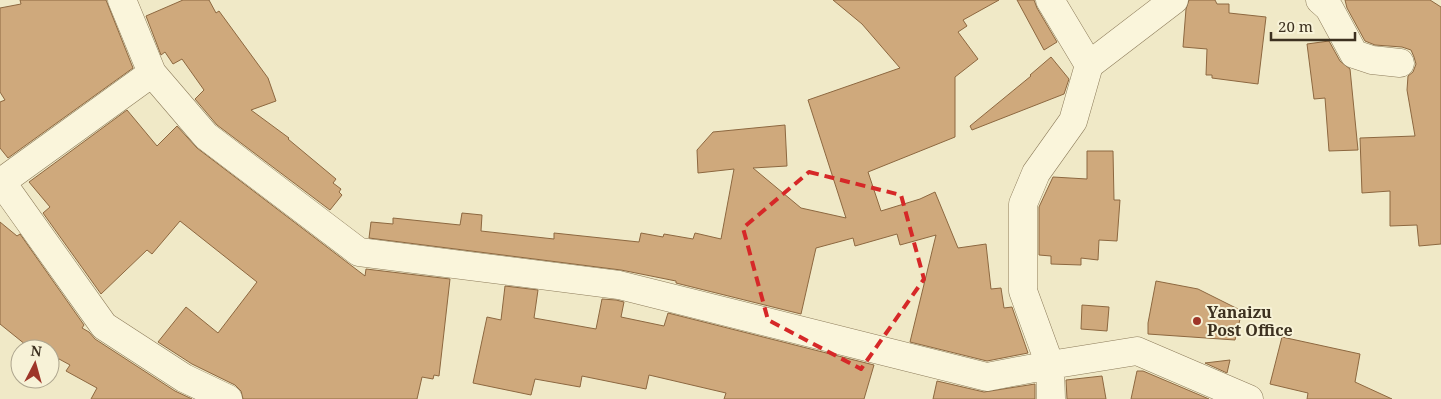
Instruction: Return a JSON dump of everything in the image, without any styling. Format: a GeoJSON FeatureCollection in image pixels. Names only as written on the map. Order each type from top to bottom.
{"type":"FeatureCollection","features":[{"type":"Feature","properties":{"kind":"street"},"geometry":{"type":"LineString","coordinates":[[122,0],[152,73],[206,136],[359,252],[619,285],[987,377],[1137,352],[1249,399]]}},
{"type":"Feature","properties":{"kind":"street"},"geometry":{"type":"LineString","coordinates":[[1050,0],[1089,65]]}},
{"type":"Feature","properties":{"kind":"street"},"geometry":{"type":"LineString","coordinates":[[1051,399],[1050,365],[1023,291],[1024,204],[1036,173],[1073,121],[1089,65],[1174,0]]}},
{"type":"Feature","properties":{"kind":"street"},"geometry":{"type":"LineString","coordinates":[[1320,0],[1329,8],[1354,54],[1372,60],[1400,63]]}},
{"type":"Feature","properties":{"kind":"street"},"geometry":{"type":"LineString","coordinates":[[152,73],[0,181],[104,326],[184,378],[228,399]]}},
{"type":"Feature","properties":{"kind":"highlighted area"},"geometry":{"type":"Polygon","coordinates":[[[809,172],[901,195],[924,279],[861,369],[768,320],[743,228],[809,172]]]}},
{"type":"Feature","properties":{"kind":"building"},"geometry":{"type":"Polygon","coordinates":[[[20,0],[106,0],[133,68],[8,158],[0,148],[0,102],[5,100],[0,92],[0,8],[21,4],[20,0]]]}},
{"type":"Feature","properties":{"kind":"building"},"geometry":{"type":"Polygon","coordinates":[[[183,0],[209,0],[216,13],[219,11],[268,78],[276,101],[251,110],[289,138],[336,179],[333,183],[341,189],[339,192],[342,195],[330,210],[217,125],[195,99],[204,90],[182,59],[173,64],[165,52],[161,55],[146,16],[183,0]]]}},
{"type":"Feature","properties":{"kind":"building"},"geometry":{"type":"Polygon","coordinates":[[[833,0],[999,0],[963,20],[967,26],[958,32],[978,59],[955,77],[955,137],[868,172],[881,211],[920,199],[935,192],[958,248],[986,244],[991,289],[1001,288],[1004,308],[1012,307],[1028,353],[987,361],[910,342],[936,235],[900,245],[897,234],[855,246],[853,238],[816,248],[801,314],[676,283],[676,281],[621,270],[369,238],[371,222],[393,224],[393,218],[460,225],[462,213],[482,215],[481,231],[554,239],[554,233],[639,242],[641,233],[663,237],[664,234],[693,239],[695,233],[721,239],[734,169],[698,173],[697,150],[713,132],[785,125],[787,166],[753,168],[801,208],[846,218],[808,100],[900,68],[862,24],[833,0]]]}},
{"type":"Feature","properties":{"kind":"building"},"geometry":{"type":"Polygon","coordinates":[[[1017,0],[1034,0],[1057,42],[1044,50],[1017,0]]]}},
{"type":"Feature","properties":{"kind":"building"},"geometry":{"type":"Polygon","coordinates":[[[1189,0],[1215,0],[1217,4],[1229,4],[1229,13],[1266,17],[1258,84],[1212,78],[1212,75],[1206,75],[1207,49],[1183,47],[1186,9],[1189,0]]]}},
{"type":"Feature","properties":{"kind":"building"},"geometry":{"type":"Polygon","coordinates":[[[1345,0],[1430,0],[1441,7],[1441,244],[1419,246],[1417,225],[1390,226],[1390,191],[1362,193],[1360,138],[1415,136],[1407,90],[1408,76],[1413,72],[1416,64],[1411,50],[1402,47],[1375,45],[1365,41],[1347,8],[1345,0]]]}},
{"type":"Feature","properties":{"kind":"building"},"geometry":{"type":"Polygon","coordinates":[[[1329,41],[1340,61],[1350,69],[1358,150],[1329,151],[1325,98],[1314,99],[1307,44],[1329,41]]]}},
{"type":"Feature","properties":{"kind":"building"},"geometry":{"type":"Polygon","coordinates":[[[1051,57],[1069,79],[1064,94],[972,130],[970,126],[1051,57]]]}},
{"type":"Feature","properties":{"kind":"building"},"geometry":{"type":"Polygon","coordinates":[[[127,110],[157,146],[177,126],[197,148],[365,276],[366,269],[450,279],[439,376],[434,375],[433,379],[422,377],[417,399],[243,399],[241,391],[235,385],[192,364],[158,342],[186,307],[218,333],[257,282],[180,221],[152,254],[147,250],[101,294],[43,213],[50,207],[29,182],[127,110]]]}},
{"type":"Feature","properties":{"kind":"building"},"geometry":{"type":"Polygon","coordinates":[[[1087,151],[1113,151],[1114,200],[1120,200],[1117,241],[1099,240],[1098,260],[1081,258],[1081,265],[1051,264],[1051,256],[1039,255],[1039,207],[1053,177],[1087,179],[1087,151]]]}},
{"type":"Feature","properties":{"kind":"building"},"geometry":{"type":"Polygon","coordinates":[[[0,222],[17,236],[20,234],[84,325],[82,328],[95,339],[175,391],[192,399],[91,399],[97,388],[66,371],[70,365],[60,360],[60,339],[19,339],[0,324],[0,222]]]}},
{"type":"Feature","properties":{"kind":"building"},"geometry":{"type":"Polygon","coordinates":[[[1156,281],[1198,289],[1242,311],[1235,340],[1148,334],[1148,323],[1156,281]]]}},
{"type":"Feature","properties":{"kind":"building"},"geometry":{"type":"Polygon","coordinates":[[[505,286],[538,290],[534,318],[596,329],[602,299],[616,300],[624,302],[621,317],[664,326],[668,313],[874,365],[864,399],[724,399],[726,393],[649,375],[646,389],[582,376],[580,387],[535,379],[531,395],[473,383],[487,317],[501,320],[505,286]]]}},
{"type":"Feature","properties":{"kind":"building"},"geometry":{"type":"Polygon","coordinates":[[[1082,305],[1109,307],[1107,331],[1081,329],[1082,305]]]}},
{"type":"Feature","properties":{"kind":"building"},"geometry":{"type":"Polygon","coordinates":[[[1282,337],[1360,354],[1355,382],[1392,399],[1307,399],[1308,393],[1270,384],[1282,337]]]}},
{"type":"Feature","properties":{"kind":"building"},"geometry":{"type":"Polygon","coordinates":[[[1230,360],[1227,373],[1205,363],[1230,360]]]}},
{"type":"Feature","properties":{"kind":"building"},"geometry":{"type":"Polygon","coordinates":[[[1137,371],[1143,371],[1209,399],[1131,399],[1137,371]]]}},
{"type":"Feature","properties":{"kind":"building"},"geometry":{"type":"Polygon","coordinates":[[[1102,376],[1106,399],[1067,399],[1066,380],[1102,376]]]}},
{"type":"Feature","properties":{"kind":"building"},"geometry":{"type":"Polygon","coordinates":[[[937,381],[984,392],[1035,384],[1035,399],[933,399],[937,381]]]}},
{"type":"Feature","properties":{"kind":"place","name":"Yanaizu Post Office"},"geometry":{"type":"Point","coordinates":[1197,321]}}]}
